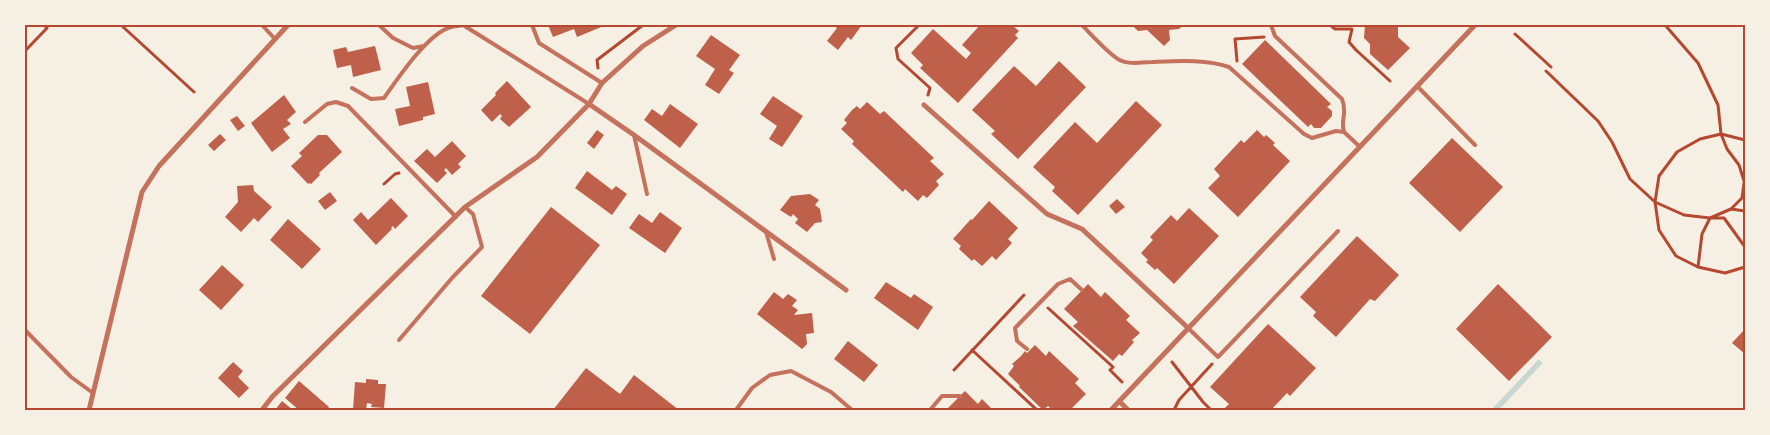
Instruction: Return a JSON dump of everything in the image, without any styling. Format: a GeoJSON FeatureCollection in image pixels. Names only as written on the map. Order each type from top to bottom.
{"type":"FeatureCollection","features":[{"type":"Feature","properties":{"kind":"street"},"geometry":{"type":"LineString","coordinates":[[89,410],[137,206],[142,192],[159,166],[288,25]]}},
{"type":"Feature","properties":{"kind":"street"},"geometry":{"type":"LineString","coordinates":[[262,410],[272,397],[466,207],[537,157],[589,104],[602,83],[643,46],[676,25]]}},
{"type":"Feature","properties":{"kind":"street"},"geometry":{"type":"LineString","coordinates":[[1111,410],[1475,25]]}},
{"type":"Feature","properties":{"kind":"street"},"geometry":{"type":"LineString","coordinates":[[589,104],[846,290]]}},
{"type":"Feature","properties":{"kind":"street"},"geometry":{"type":"LineString","coordinates":[[924,105],[1048,214],[1082,229],[1188,328]]}},
{"type":"Feature","properties":{"kind":"street"},"geometry":{"type":"LineString","coordinates":[[1119,401],[1128,410]]}},
{"type":"Feature","properties":{"kind":"lane"},"geometry":{"type":"LineString","coordinates":[[262,25],[275,39]]}},
{"type":"Feature","properties":{"kind":"lane"},"geometry":{"type":"LineString","coordinates":[[379,25],[393,38],[413,48],[425,45]]}},
{"type":"Feature","properties":{"kind":"lane"},"geometry":{"type":"LineString","coordinates":[[352,88],[371,99],[384,98],[425,45],[436,35],[450,27],[463,25],[589,104]]}},
{"type":"Feature","properties":{"kind":"lane"},"geometry":{"type":"LineString","coordinates":[[532,25],[539,43],[602,83]]}},
{"type":"Feature","properties":{"kind":"lane"},"geometry":{"type":"LineString","coordinates":[[1082,25],[1120,61],[1134,64],[1150,62],[1218,63],[1234,71],[1295,128],[1304,134],[1312,138],[1336,131],[1344,132]]}},
{"type":"Feature","properties":{"kind":"lane"},"geometry":{"type":"LineString","coordinates":[[1271,25],[1275,36],[1342,99],[1346,108],[1342,125],[1344,132],[1359,146]]}},
{"type":"Feature","properties":{"kind":"lane"},"geometry":{"type":"LineString","coordinates":[[1417,86],[1475,145]]}},
{"type":"Feature","properties":{"kind":"lane"},"geometry":{"type":"LineString","coordinates":[[305,122],[327,104],[336,102],[348,106],[456,217]]}},
{"type":"Feature","properties":{"kind":"lane"},"geometry":{"type":"LineString","coordinates":[[634,135],[647,194]]}},
{"type":"Feature","properties":{"kind":"lane"},"geometry":{"type":"LineString","coordinates":[[399,340],[482,246],[473,214],[466,207]]}},
{"type":"Feature","properties":{"kind":"lane"},"geometry":{"type":"LineString","coordinates":[[1188,328],[1218,357],[1338,231]]}},
{"type":"Feature","properties":{"kind":"lane"},"geometry":{"type":"LineString","coordinates":[[766,232],[774,259]]}},
{"type":"Feature","properties":{"kind":"lane"},"geometry":{"type":"LineString","coordinates":[[1027,349],[1017,340],[1015,328],[1040,301],[1058,284],[1070,279],[1082,290]]}},
{"type":"Feature","properties":{"kind":"lane"},"geometry":{"type":"LineString","coordinates":[[25,330],[71,377],[93,393]]}},
{"type":"Feature","properties":{"kind":"lane"},"geometry":{"type":"LineString","coordinates":[[736,410],[752,388],[770,375],[791,371],[831,392],[852,410]]}},
{"type":"Feature","properties":{"kind":"lane"},"geometry":{"type":"LineString","coordinates":[[930,410],[942,396],[960,396]]}},
{"type":"Feature","properties":{"kind":"path"},"geometry":{"type":"LineString","coordinates":[[25,51],[47,28],[44,25]]}},
{"type":"Feature","properties":{"kind":"path"},"geometry":{"type":"LineString","coordinates":[[80,25],[85,25]]}},
{"type":"Feature","properties":{"kind":"path"},"geometry":{"type":"LineString","coordinates":[[121,25],[194,92]]}},
{"type":"Feature","properties":{"kind":"path"},"geometry":{"type":"LineString","coordinates":[[602,83],[597,60],[643,25]]}},
{"type":"Feature","properties":{"kind":"path"},"geometry":{"type":"LineString","coordinates":[[919,25],[896,48],[898,59],[930,88],[924,105]]}},
{"type":"Feature","properties":{"kind":"path"},"geometry":{"type":"LineString","coordinates":[[1330,25],[1335,29],[1352,30],[1349,42],[1390,81]]}},
{"type":"Feature","properties":{"kind":"path"},"geometry":{"type":"LineString","coordinates":[[1664,25],[1698,63],[1718,104],[1721,134],[1727,149],[1739,166],[1744,184],[1742,198],[1731,209],[1710,218],[1702,234],[1698,267]]}},
{"type":"Feature","properties":{"kind":"path"},"geometry":{"type":"LineString","coordinates":[[1234,71],[1237,62],[1235,40],[1263,37],[1274,33]]}},
{"type":"Feature","properties":{"kind":"path"},"geometry":{"type":"LineString","coordinates":[[1515,34],[1551,67]]}},
{"type":"Feature","properties":{"kind":"path"},"geometry":{"type":"LineString","coordinates":[[1546,71],[1598,121],[1612,142],[1630,179],[1655,202],[1684,215],[1724,218],[1745,247]]}},
{"type":"Feature","properties":{"kind":"path"},"geometry":{"type":"LineString","coordinates":[[1745,140],[1721,134],[1700,139],[1677,152],[1659,176],[1655,202],[1659,230],[1676,256],[1698,267],[1725,273],[1745,267]]}},
{"type":"Feature","properties":{"kind":"path"},"geometry":{"type":"LineString","coordinates":[[384,184],[395,174],[410,170]]}},
{"type":"Feature","properties":{"kind":"path"},"geometry":{"type":"LineString","coordinates":[[1731,209],[1745,211]]}},
{"type":"Feature","properties":{"kind":"path"},"geometry":{"type":"LineString","coordinates":[[954,370],[1024,295]]}},
{"type":"Feature","properties":{"kind":"path"},"geometry":{"type":"LineString","coordinates":[[1040,301],[1113,367],[1110,370],[1130,389]]}},
{"type":"Feature","properties":{"kind":"path"},"geometry":{"type":"LineString","coordinates":[[972,350],[1037,410]]}},
{"type":"Feature","properties":{"kind":"path"},"geometry":{"type":"LineString","coordinates":[[1164,352],[1211,410]]}},
{"type":"Feature","properties":{"kind":"path"},"geometry":{"type":"LineString","coordinates":[[1174,410],[1179,400],[1218,357]]}},
{"type":"Feature","properties":{"kind":"building"},"geometry":{"type":"Polygon","coordinates":[[[548,25],[606,25],[577,37],[574,29],[553,37],[548,25]]]}},
{"type":"Feature","properties":{"kind":"building"},"geometry":{"type":"Polygon","coordinates":[[[832,25],[862,25],[851,40],[848,37],[838,50],[827,41],[837,28],[832,25]]]}},
{"type":"Feature","properties":{"kind":"building"},"geometry":{"type":"Polygon","coordinates":[[[980,25],[1012,25],[1019,31],[1015,35],[1018,38],[958,103],[920,68],[923,65],[911,53],[933,29],[966,59],[971,53],[962,45],[980,25]]]}},
{"type":"Feature","properties":{"kind":"building"},"geometry":{"type":"Polygon","coordinates":[[[1132,25],[1183,25],[1179,29],[1169,30],[1170,40],[1164,46],[1147,30],[1138,31],[1132,25]]]}},
{"type":"Feature","properties":{"kind":"building"},"geometry":{"type":"Polygon","coordinates":[[[1365,25],[1398,25],[1398,37],[1410,48],[1388,70],[1370,54],[1370,44],[1364,38],[1365,25]]]}},
{"type":"Feature","properties":{"kind":"building"},"geometry":{"type":"Polygon","coordinates":[[[711,35],[740,55],[729,70],[734,73],[719,94],[705,85],[715,69],[696,56],[711,35]]]}},
{"type":"Feature","properties":{"kind":"building"},"geometry":{"type":"Polygon","coordinates":[[[1265,40],[1331,104],[1327,107],[1332,111],[1332,116],[1321,128],[1314,128],[1311,124],[1308,127],[1242,64],[1265,40]]]}},
{"type":"Feature","properties":{"kind":"building"},"geometry":{"type":"Polygon","coordinates":[[[375,46],[381,70],[353,77],[351,65],[337,68],[333,50],[346,47],[348,52],[375,46]]]}},
{"type":"Feature","properties":{"kind":"building"},"geometry":{"type":"Polygon","coordinates":[[[1059,61],[1086,87],[1018,159],[991,134],[995,131],[972,110],[1014,66],[1036,86],[1059,61]]]}},
{"type":"Feature","properties":{"kind":"building"},"geometry":{"type":"Polygon","coordinates":[[[507,81],[531,107],[509,127],[500,119],[502,116],[500,114],[492,122],[481,110],[507,81]]]}},
{"type":"Feature","properties":{"kind":"building"},"geometry":{"type":"Polygon","coordinates":[[[428,82],[435,114],[423,117],[423,120],[399,126],[395,109],[410,106],[406,87],[428,82]]]}},
{"type":"Feature","properties":{"kind":"building"},"geometry":{"type":"Polygon","coordinates":[[[284,95],[296,112],[287,120],[291,124],[283,129],[290,138],[272,152],[251,123],[284,95]]]}},
{"type":"Feature","properties":{"kind":"building"},"geometry":{"type":"Polygon","coordinates":[[[773,96],[803,116],[782,147],[769,139],[777,126],[760,114],[773,96]]]}},
{"type":"Feature","properties":{"kind":"building"},"geometry":{"type":"Polygon","coordinates":[[[1136,101],[1162,125],[1078,215],[1052,191],[1055,187],[1033,167],[1075,122],[1097,143],[1136,101]]]}},
{"type":"Feature","properties":{"kind":"building"},"geometry":{"type":"Polygon","coordinates":[[[867,102],[880,114],[884,111],[934,158],[930,161],[944,174],[936,181],[939,185],[927,198],[923,195],[918,201],[905,189],[903,192],[852,144],[854,141],[841,129],[847,123],[844,120],[852,110],[857,106],[860,109],[867,102]]]}},
{"type":"Feature","properties":{"kind":"building"},"geometry":{"type":"Polygon","coordinates":[[[670,104],[698,124],[680,148],[644,120],[652,109],[662,116],[670,104]]]}},
{"type":"Feature","properties":{"kind":"building"},"geometry":{"type":"Polygon","coordinates":[[[237,116],[245,126],[238,131],[230,120],[237,116]]]}},
{"type":"Feature","properties":{"kind":"building"},"geometry":{"type":"Polygon","coordinates":[[[597,130],[604,135],[594,149],[587,143],[597,130]]]}},
{"type":"Feature","properties":{"kind":"building"},"geometry":{"type":"Polygon","coordinates":[[[1257,130],[1264,137],[1266,135],[1275,143],[1273,145],[1290,161],[1238,217],[1208,188],[1220,176],[1214,169],[1241,140],[1244,143],[1257,130]]]}},
{"type":"Feature","properties":{"kind":"building"},"geometry":{"type":"Polygon","coordinates":[[[220,134],[226,140],[214,151],[208,145],[220,134]]]}},
{"type":"Feature","properties":{"kind":"building"},"geometry":{"type":"Polygon","coordinates":[[[318,135],[327,135],[342,152],[319,173],[320,175],[311,184],[308,184],[291,166],[302,156],[299,153],[318,135]]]}},
{"type":"Feature","properties":{"kind":"building"},"geometry":{"type":"Polygon","coordinates":[[[1452,138],[1503,187],[1460,232],[1409,183],[1452,138]]]}},
{"type":"Feature","properties":{"kind":"building"},"geometry":{"type":"Polygon","coordinates":[[[452,141],[466,156],[458,164],[461,167],[452,175],[446,168],[444,170],[447,173],[437,183],[414,161],[427,149],[435,157],[452,141]]]}},
{"type":"Feature","properties":{"kind":"building"},"geometry":{"type":"Polygon","coordinates":[[[587,171],[612,190],[616,186],[627,194],[612,215],[575,188],[587,171]]]}},
{"type":"Feature","properties":{"kind":"building"},"geometry":{"type":"Polygon","coordinates":[[[253,185],[254,191],[272,207],[258,222],[254,218],[241,232],[225,217],[238,202],[237,186],[253,185]]]}},
{"type":"Feature","properties":{"kind":"building"},"geometry":{"type":"Polygon","coordinates":[[[330,192],[337,201],[325,210],[318,201],[330,192]]]}},
{"type":"Feature","properties":{"kind":"building"},"geometry":{"type":"Polygon","coordinates":[[[810,194],[819,200],[815,205],[820,209],[822,222],[815,223],[807,232],[795,223],[798,219],[793,214],[791,217],[780,210],[791,196],[810,194]]]}},
{"type":"Feature","properties":{"kind":"building"},"geometry":{"type":"Polygon","coordinates":[[[391,198],[408,216],[395,229],[393,226],[376,245],[353,220],[361,212],[368,220],[391,198]]]}},
{"type":"Feature","properties":{"kind":"building"},"geometry":{"type":"Polygon","coordinates":[[[1117,199],[1125,207],[1116,214],[1109,206],[1117,199]]]}},
{"type":"Feature","properties":{"kind":"building"},"geometry":{"type":"Polygon","coordinates":[[[989,201],[1018,228],[1008,239],[1012,243],[996,260],[992,256],[982,266],[974,259],[972,261],[959,249],[961,246],[953,239],[989,201]]]}},
{"type":"Feature","properties":{"kind":"building"},"geometry":{"type":"Polygon","coordinates":[[[551,207],[600,245],[530,334],[481,296],[551,207]]]}},
{"type":"Feature","properties":{"kind":"building"},"geometry":{"type":"Polygon","coordinates":[[[1189,208],[1219,236],[1174,284],[1157,268],[1155,270],[1146,262],[1148,260],[1141,253],[1153,240],[1150,237],[1171,215],[1177,221],[1189,208]]]}},
{"type":"Feature","properties":{"kind":"building"},"geometry":{"type":"Polygon","coordinates":[[[660,212],[682,228],[665,253],[629,228],[639,214],[652,223],[660,212]]]}},
{"type":"Feature","properties":{"kind":"building"},"geometry":{"type":"Polygon","coordinates":[[[288,219],[321,249],[302,269],[270,240],[288,219]]]}},
{"type":"Feature","properties":{"kind":"building"},"geometry":{"type":"Polygon","coordinates":[[[1357,236],[1399,275],[1375,301],[1370,299],[1336,337],[1313,316],[1316,312],[1300,297],[1357,236]]]}},
{"type":"Feature","properties":{"kind":"building"},"geometry":{"type":"Polygon","coordinates":[[[222,265],[244,285],[221,310],[199,290],[222,265]]]}},
{"type":"Feature","properties":{"kind":"building"},"geometry":{"type":"Polygon","coordinates":[[[886,282],[911,298],[914,294],[933,307],[918,330],[874,298],[886,282]]]}},
{"type":"Feature","properties":{"kind":"building"},"geometry":{"type":"Polygon","coordinates":[[[1088,284],[1101,297],[1105,292],[1130,316],[1126,320],[1140,333],[1132,340],[1134,342],[1122,356],[1119,354],[1113,361],[1073,326],[1078,322],[1064,309],[1088,284]]]}},
{"type":"Feature","properties":{"kind":"building"},"geometry":{"type":"Polygon","coordinates":[[[1498,284],[1552,337],[1509,381],[1456,329],[1498,284]]]}},
{"type":"Feature","properties":{"kind":"building"},"geometry":{"type":"Polygon","coordinates":[[[774,292],[783,299],[788,294],[797,300],[792,306],[798,310],[794,315],[812,313],[814,333],[806,334],[807,344],[802,349],[757,314],[774,292]]]}},
{"type":"Feature","properties":{"kind":"building"},"geometry":{"type":"Polygon","coordinates":[[[1268,324],[1316,368],[1290,396],[1287,393],[1271,410],[1227,410],[1225,408],[1229,404],[1210,387],[1268,324]]]}},
{"type":"Feature","properties":{"kind":"building"},"geometry":{"type":"Polygon","coordinates":[[[1745,329],[1745,354],[1732,343],[1745,329]]]}},
{"type":"Feature","properties":{"kind":"building"},"geometry":{"type":"Polygon","coordinates":[[[848,341],[878,365],[864,382],[834,359],[848,341]]]}},
{"type":"Feature","properties":{"kind":"building"},"geometry":{"type":"Polygon","coordinates":[[[1035,345],[1046,356],[1049,351],[1079,379],[1075,383],[1086,394],[1070,410],[1052,410],[1048,406],[1043,410],[1008,374],[1014,366],[1012,364],[1025,351],[1027,353],[1035,345]]]}},
{"type":"Feature","properties":{"kind":"building"},"geometry":{"type":"Polygon","coordinates":[[[233,362],[243,371],[238,377],[249,388],[239,398],[218,378],[233,362]]]}},
{"type":"Feature","properties":{"kind":"building"},"geometry":{"type":"Polygon","coordinates":[[[586,368],[620,394],[634,375],[679,410],[553,410],[586,368]]]}},
{"type":"Feature","properties":{"kind":"building"},"geometry":{"type":"Polygon","coordinates":[[[366,379],[378,380],[378,384],[386,384],[384,408],[371,407],[372,404],[367,403],[366,410],[353,409],[355,382],[366,383],[366,379]]]}},
{"type":"Feature","properties":{"kind":"building"},"geometry":{"type":"Polygon","coordinates":[[[299,381],[329,407],[327,410],[299,410],[285,398],[299,381]]]}},
{"type":"Feature","properties":{"kind":"building"},"geometry":{"type":"Polygon","coordinates":[[[965,391],[978,404],[982,399],[993,410],[946,410],[965,391]]]}},
{"type":"Feature","properties":{"kind":"building"},"geometry":{"type":"Polygon","coordinates":[[[282,401],[293,410],[275,410],[282,401]]]}},
{"type":"Feature","properties":{"kind":"waterway"},"geometry":{"type":"LineString","coordinates":[[1495,410],[1539,363]]}}]}
